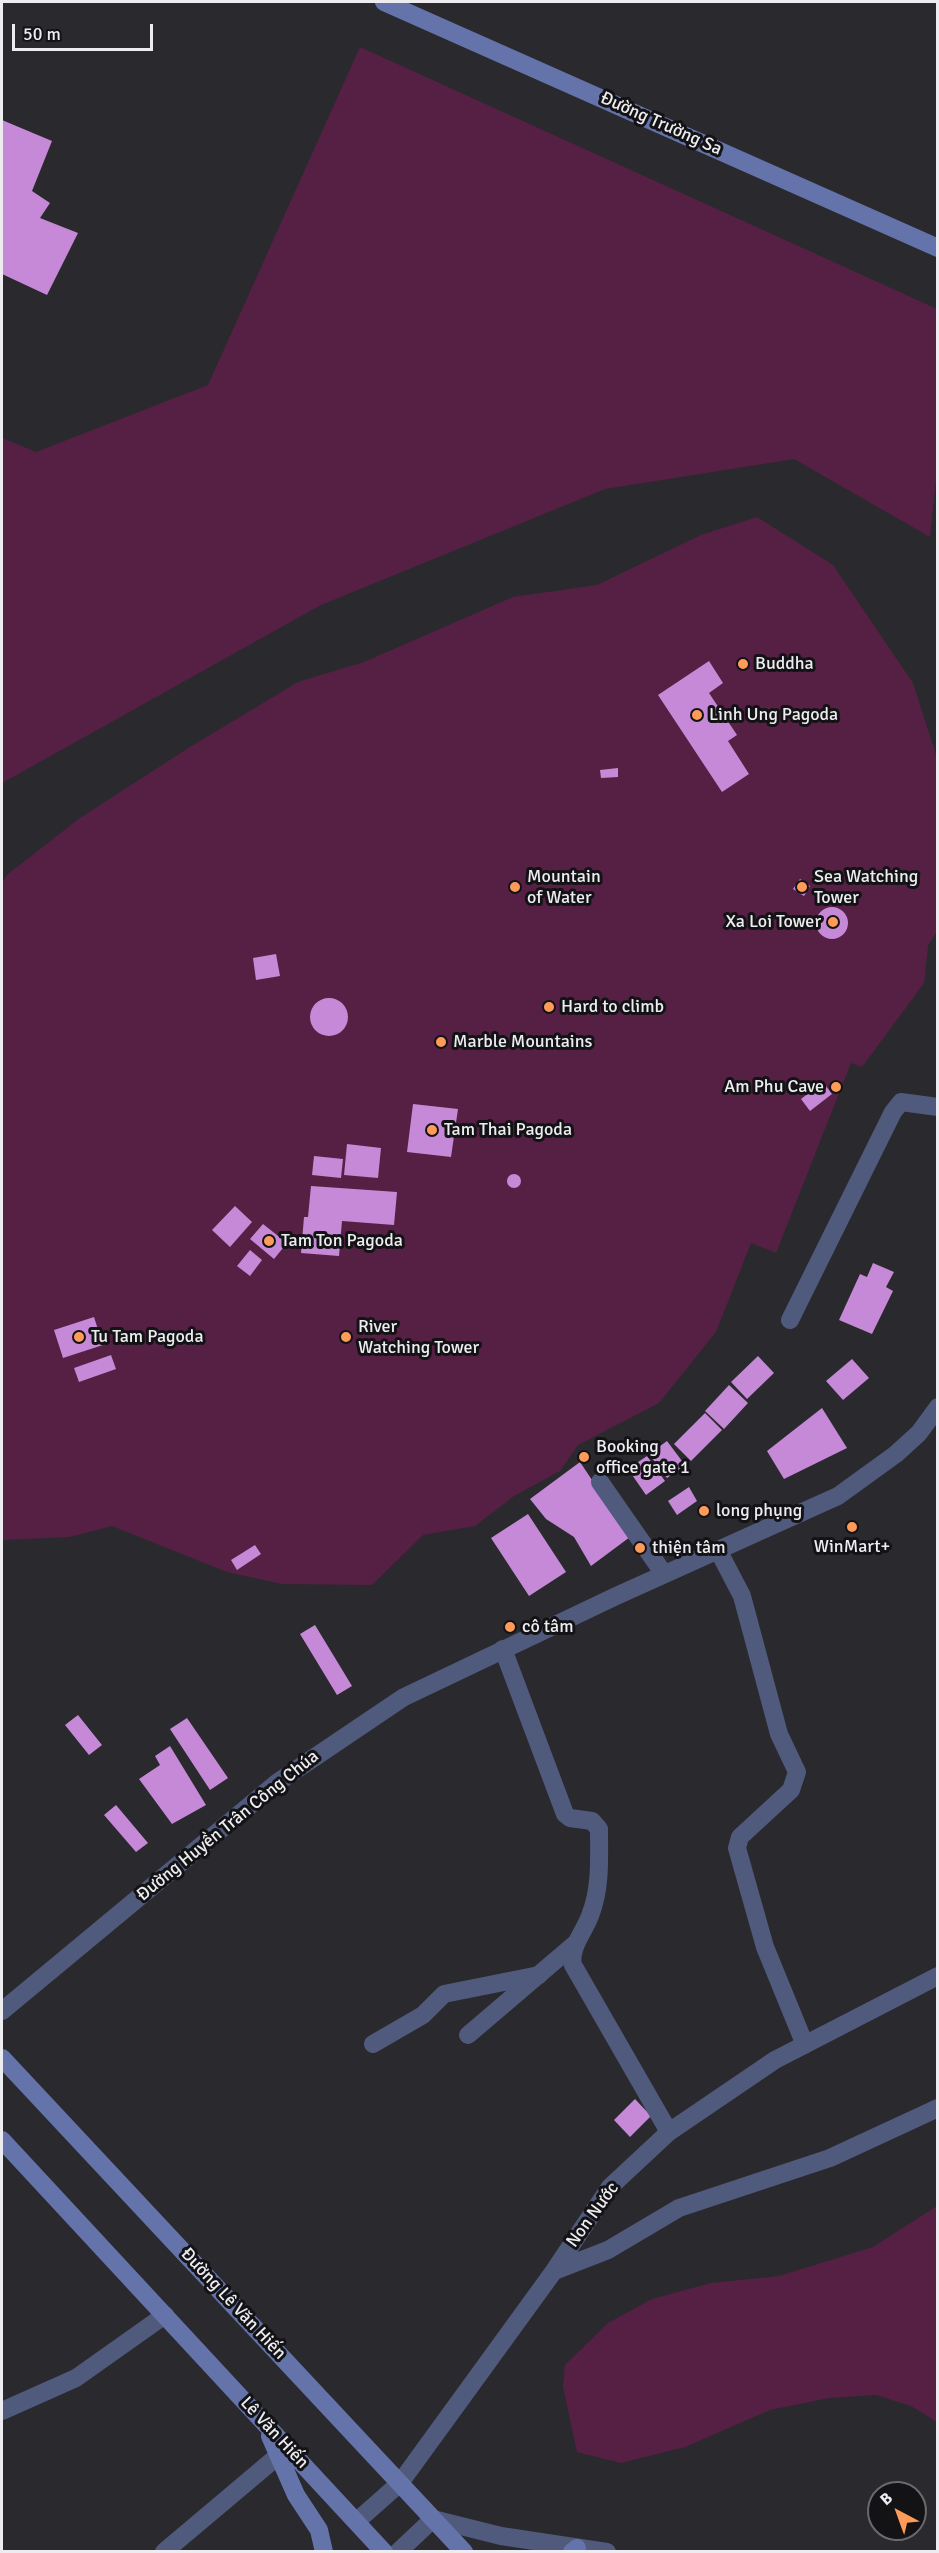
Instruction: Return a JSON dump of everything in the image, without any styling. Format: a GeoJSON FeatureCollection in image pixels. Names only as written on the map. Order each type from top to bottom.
{"type":"FeatureCollection","features":[{"type":"Feature","properties":{"kind":"main road","name":"Đường Trường Sa"},"geometry":{"type":"LineString","coordinates":[[384,2],[938,248]]}},
{"type":"Feature","properties":{"kind":"main road","name":"Đường Lê Văn Hiến"},"geometry":{"type":"LineString","coordinates":[[2,2058],[464,2552]]}},
{"type":"Feature","properties":{"kind":"main road"},"geometry":{"type":"LineString","coordinates":[[2,2140],[165,2315]]}},
{"type":"Feature","properties":{"kind":"main road","name":"Lê Văn Hiến"},"geometry":{"type":"LineString","coordinates":[[165,2315],[384,2552]]}},
{"type":"Feature","properties":{"kind":"main road"},"geometry":{"type":"LineString","coordinates":[[265,2423],[296,2495],[319,2530],[324,2552]]}},
{"type":"Feature","properties":{"kind":"street"},"geometry":{"type":"LineString","coordinates":[[790,1320],[892,1112],[901,1102],[938,1107]]}},
{"type":"Feature","properties":{"kind":"street","name":"Đường Huyền Trân Công Chúa"},"geometry":{"type":"LineString","coordinates":[[2,2011],[278,1782],[404,1697],[847,1490],[896,1454],[919,1433],[938,1407]]}},
{"type":"Feature","properties":{"kind":"street"},"geometry":{"type":"LineString","coordinates":[[600,1482],[664,1575]]}},
{"type":"Feature","properties":{"kind":"street"},"geometry":{"type":"LineString","coordinates":[[718,1550],[742,1596],[779,1734],[797,1772],[791,1790],[740,1837],[737,1848],[765,1947],[805,2045]]}},
{"type":"Feature","properties":{"kind":"street"},"geometry":{"type":"LineString","coordinates":[[503,1649],[565,1814],[570,1818],[592,1821],[599,1829],[595,1902],[573,1952],[573,1965],[669,2132]]}},
{"type":"Feature","properties":{"kind":"street"},"geometry":{"type":"LineString","coordinates":[[468,2035],[578,1942]]}},
{"type":"Feature","properties":{"kind":"street"},"geometry":{"type":"LineString","coordinates":[[373,2044],[423,2015],[444,1994],[539,1975]]}},
{"type":"Feature","properties":{"kind":"street","name":"Non Nước"},"geometry":{"type":"LineString","coordinates":[[357,2521],[400,2483],[554,2271],[610,2187],[669,2132],[775,2060],[938,1976]]}},
{"type":"Feature","properties":{"kind":"street"},"geometry":{"type":"LineString","coordinates":[[554,2271],[608,2250],[679,2208],[830,2158],[938,2108]]}},
{"type":"Feature","properties":{"kind":"street"},"geometry":{"type":"LineString","coordinates":[[2,2411],[76,2378],[165,2315]]}},
{"type":"Feature","properties":{"kind":"street"},"geometry":{"type":"LineString","coordinates":[[164,2552],[279,2455]]}},
{"type":"Feature","properties":{"kind":"street"},"geometry":{"type":"LineString","coordinates":[[398,2552],[433,2519],[501,2536],[574,2550],[607,2552]]}},
{"type":"Feature","properties":{"kind":"shaded area"},"geometry":{"type":"Polygon","coordinates":[[[360,47],[937,309],[938,461],[930,537],[794,459],[605,489],[321,605],[2,783],[2,438],[36,452],[208,385],[360,47]]]}},
{"type":"Feature","properties":{"kind":"shaded area","name":"Marble Mountains"},"geometry":{"type":"Polygon","coordinates":[[[757,517],[833,565],[913,683],[937,758],[937,931],[928,946],[924,983],[862,1067],[851,1063],[776,1253],[751,1243],[716,1332],[659,1403],[578,1445],[560,1471],[514,1496],[475,1526],[423,1535],[372,1585],[282,1584],[227,1572],[112,1526],[69,1537],[2,1540],[2,883],[8,874],[80,818],[190,747],[298,682],[364,662],[513,597],[597,585],[701,535],[757,517]]]}},
{"type":"Feature","properties":{"kind":"shaded area"},"geometry":{"type":"Polygon","coordinates":[[[937,2206],[937,2422],[911,2406],[876,2395],[829,2398],[770,2410],[685,2447],[621,2463],[577,2452],[563,2387],[565,2365],[608,2323],[652,2299],[711,2283],[779,2276],[873,2247],[937,2206]]]}},
{"type":"Feature","properties":{"kind":"building"},"geometry":{"type":"Polygon","coordinates":[[[2,120],[52,141],[32,191],[50,203],[40,218],[78,233],[47,295],[2,274],[2,120]]]}},
{"type":"Feature","properties":{"kind":"building","name":"Linh Ung Pagoda"},"geometry":{"type":"Polygon","coordinates":[[[709,661],[723,683],[709,693],[737,735],[728,741],[749,774],[722,792],[658,695],[709,661]]]}},
{"type":"Feature","properties":{"kind":"building"},"geometry":{"type":"Polygon","coordinates":[[[618,768],[618,777],[601,778],[600,770],[618,768]]]}},
{"type":"Feature","properties":{"kind":"building","name":"Sea Watching Tower"},"geometry":{"type":"Polygon","coordinates":[[[800,879],[810,886],[804,896],[793,889],[800,879]]]}},
{"type":"Feature","properties":{"kind":"building","name":"Xa Loi Tower"},"geometry":{"type":"Polygon","coordinates":[[[832,907],[843,912],[848,923],[843,934],[832,939],[821,934],[816,923],[821,912],[832,907]]]}},
{"type":"Feature","properties":{"kind":"building"},"geometry":{"type":"Polygon","coordinates":[[[276,954],[280,976],[256,980],[253,958],[276,954]]]}},
{"type":"Feature","properties":{"kind":"building"},"geometry":{"type":"Polygon","coordinates":[[[329,998],[343,1003],[348,1017],[343,1031],[329,1036],[315,1031],[310,1017],[315,1003],[329,998]]]}},
{"type":"Feature","properties":{"kind":"building"},"geometry":{"type":"Polygon","coordinates":[[[823,1082],[832,1094],[810,1111],[801,1099],[823,1082]]]}},
{"type":"Feature","properties":{"kind":"building","name":"Tam Thai Pagoda"},"geometry":{"type":"Polygon","coordinates":[[[413,1104],[458,1109],[451,1157],[407,1152],[413,1104]]]}},
{"type":"Feature","properties":{"kind":"building"},"geometry":{"type":"Polygon","coordinates":[[[347,1144],[381,1148],[378,1178],[344,1175],[347,1144]]]}},
{"type":"Feature","properties":{"kind":"building"},"geometry":{"type":"Polygon","coordinates":[[[314,1156],[343,1159],[341,1178],[312,1175],[314,1156]]]}},
{"type":"Feature","properties":{"kind":"building"},"geometry":{"type":"Polygon","coordinates":[[[514,1174],[519,1176],[521,1181],[519,1186],[514,1188],[509,1186],[507,1181],[509,1176],[514,1174]]]}},
{"type":"Feature","properties":{"kind":"building"},"geometry":{"type":"Polygon","coordinates":[[[311,1186],[397,1192],[394,1225],[342,1221],[339,1256],[301,1253],[304,1217],[308,1217],[311,1186]]]}},
{"type":"Feature","properties":{"kind":"building"},"geometry":{"type":"Polygon","coordinates":[[[235,1206],[252,1222],[230,1247],[212,1230],[235,1206]]]}},
{"type":"Feature","properties":{"kind":"building","name":"Tam Ton Pagoda"},"geometry":{"type":"Polygon","coordinates":[[[263,1224],[287,1243],[274,1259],[250,1239],[263,1224]]]}},
{"type":"Feature","properties":{"kind":"building"},"geometry":{"type":"Polygon","coordinates":[[[250,1250],[262,1260],[250,1276],[237,1266],[250,1250]]]}},
{"type":"Feature","properties":{"kind":"building"},"geometry":{"type":"Polygon","coordinates":[[[873,1263],[894,1272],[886,1287],[893,1291],[872,1334],[839,1320],[860,1274],[867,1277],[873,1263]]]}},
{"type":"Feature","properties":{"kind":"building","name":"Tu Tam Pagoda"},"geometry":{"type":"Polygon","coordinates":[[[94,1317],[103,1345],[63,1358],[54,1330],[94,1317]]]}},
{"type":"Feature","properties":{"kind":"building"},"geometry":{"type":"Polygon","coordinates":[[[111,1355],[116,1369],[79,1382],[74,1368],[111,1355]]]}},
{"type":"Feature","properties":{"kind":"building"},"geometry":{"type":"Polygon","coordinates":[[[758,1356],[774,1373],[747,1399],[731,1382],[758,1356]]]}},
{"type":"Feature","properties":{"kind":"building"},"geometry":{"type":"Polygon","coordinates":[[[852,1359],[869,1378],[843,1400],[826,1381],[852,1359]]]}},
{"type":"Feature","properties":{"kind":"building"},"geometry":{"type":"Polygon","coordinates":[[[729,1385],[748,1403],[724,1429],[705,1411],[729,1385]]]}},
{"type":"Feature","properties":{"kind":"building"},"geometry":{"type":"Polygon","coordinates":[[[822,1408],[847,1448],[784,1479],[767,1451],[822,1408]]]}},
{"type":"Feature","properties":{"kind":"building"},"geometry":{"type":"Polygon","coordinates":[[[705,1413],[722,1430],[691,1461],[674,1444],[705,1413]]]}},
{"type":"Feature","properties":{"kind":"building"},"geometry":{"type":"Polygon","coordinates":[[[667,1441],[685,1465],[667,1478],[649,1454],[667,1441]]]}},
{"type":"Feature","properties":{"kind":"building"},"geometry":{"type":"Polygon","coordinates":[[[647,1456],[665,1481],[646,1495],[628,1469],[647,1456]]]}},
{"type":"Feature","properties":{"kind":"building"},"geometry":{"type":"Polygon","coordinates":[[[580,1462],[630,1537],[591,1566],[574,1537],[546,1519],[530,1499],[580,1462]]]}},
{"type":"Feature","properties":{"kind":"building"},"geometry":{"type":"Polygon","coordinates":[[[689,1487],[697,1501],[677,1515],[668,1501],[689,1487]]]}},
{"type":"Feature","properties":{"kind":"building"},"geometry":{"type":"Polygon","coordinates":[[[528,1514],[566,1572],[529,1596],[491,1538],[528,1514]]]}},
{"type":"Feature","properties":{"kind":"building"},"geometry":{"type":"Polygon","coordinates":[[[255,1545],[261,1554],[237,1570],[231,1560],[255,1545]]]}},
{"type":"Feature","properties":{"kind":"building"},"geometry":{"type":"Polygon","coordinates":[[[315,1625],[352,1686],[337,1695],[300,1634],[315,1625]]]}},
{"type":"Feature","properties":{"kind":"building"},"geometry":{"type":"Polygon","coordinates":[[[78,1715],[102,1745],[89,1755],[65,1725],[78,1715]]]}},
{"type":"Feature","properties":{"kind":"building"},"geometry":{"type":"Polygon","coordinates":[[[187,1718],[228,1778],[210,1790],[170,1729],[187,1718]]]}},
{"type":"Feature","properties":{"kind":"building"},"geometry":{"type":"Polygon","coordinates":[[[170,1746],[206,1805],[172,1824],[139,1779],[160,1765],[155,1756],[170,1746]]]}},
{"type":"Feature","properties":{"kind":"building"},"geometry":{"type":"Polygon","coordinates":[[[116,1805],[148,1843],[136,1852],[104,1815],[116,1805]]]}},
{"type":"Feature","properties":{"kind":"building"},"geometry":{"type":"Polygon","coordinates":[[[635,2099],[651,2116],[630,2137],[614,2120],[635,2099]]]}},
{"type":"Feature","properties":{"kind":"place","name":"Buddha"},"geometry":{"type":"Point","coordinates":[743,664]}},
{"type":"Feature","properties":{"kind":"place","name":"Linh Ung Pagoda"},"geometry":{"type":"Point","coordinates":[697,715]}},
{"type":"Feature","properties":{"kind":"place","name":"Mountain of Water"},"geometry":{"type":"Point","coordinates":[515,887]}},
{"type":"Feature","properties":{"kind":"place","name":"Sea Watching Tower"},"geometry":{"type":"Point","coordinates":[802,887]}},
{"type":"Feature","properties":{"kind":"place","name":"Xa Loi Tower"},"geometry":{"type":"Point","coordinates":[833,922]}},
{"type":"Feature","properties":{"kind":"place","name":"Hard to climb"},"geometry":{"type":"Point","coordinates":[549,1007]}},
{"type":"Feature","properties":{"kind":"place","name":"Marble Mountains"},"geometry":{"type":"Point","coordinates":[441,1042]}},
{"type":"Feature","properties":{"kind":"place","name":"Am Phu Cave"},"geometry":{"type":"Point","coordinates":[836,1087]}},
{"type":"Feature","properties":{"kind":"place","name":"Tam Thai Pagoda"},"geometry":{"type":"Point","coordinates":[432,1130]}},
{"type":"Feature","properties":{"kind":"place","name":"Tam Ton Pagoda"},"geometry":{"type":"Point","coordinates":[269,1241]}},
{"type":"Feature","properties":{"kind":"place","name":"Tu Tam Pagoda"},"geometry":{"type":"Point","coordinates":[79,1337]}},
{"type":"Feature","properties":{"kind":"place","name":"River Watching Tower"},"geometry":{"type":"Point","coordinates":[346,1337]}},
{"type":"Feature","properties":{"kind":"place","name":"Booking office gate 1"},"geometry":{"type":"Point","coordinates":[584,1457]}},
{"type":"Feature","properties":{"kind":"place","name":"long phụng"},"geometry":{"type":"Point","coordinates":[704,1511]}},
{"type":"Feature","properties":{"kind":"place","name":"WinMart+"},"geometry":{"type":"Point","coordinates":[852,1527]}},
{"type":"Feature","properties":{"kind":"place","name":"thiện tâm"},"geometry":{"type":"Point","coordinates":[640,1548]}},
{"type":"Feature","properties":{"kind":"place","name":"cô tâm"},"geometry":{"type":"Point","coordinates":[510,1627]}}]}
